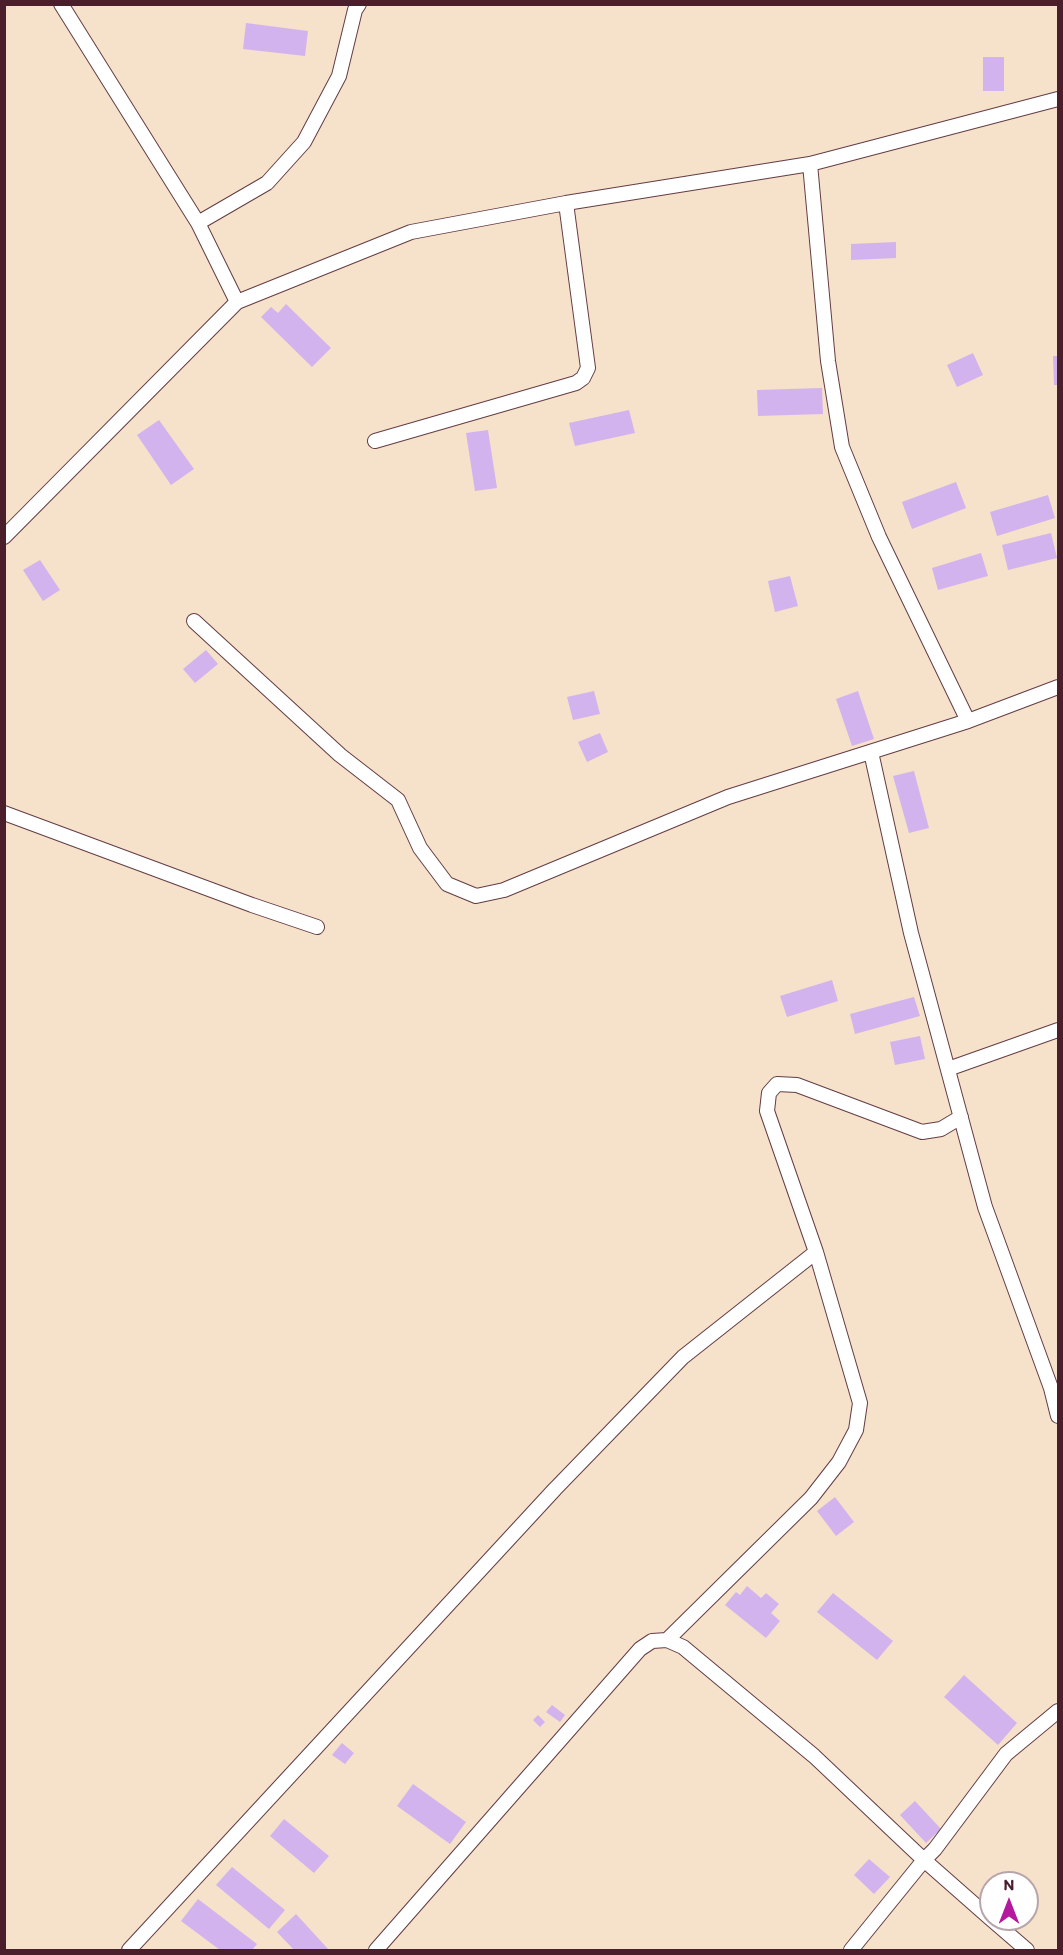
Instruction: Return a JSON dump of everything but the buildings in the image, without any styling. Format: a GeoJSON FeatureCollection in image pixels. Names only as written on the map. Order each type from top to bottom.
{"type":"FeatureCollection","features":[{"type":"Feature","properties":{"kind":"street"},"geometry":{"type":"LineString","coordinates":[[61,4],[198,223],[237,302]]}},
{"type":"Feature","properties":{"kind":"street"},"geometry":{"type":"LineString","coordinates":[[198,223],[267,183],[304,142],[339,76],[359,4]]}},
{"type":"Feature","properties":{"kind":"street"},"geometry":{"type":"LineString","coordinates":[[4,537],[237,302],[411,232],[566,203],[810,164],[1059,99]]}},
{"type":"Feature","properties":{"kind":"street"},"geometry":{"type":"LineString","coordinates":[[810,164],[828,361],[842,447],[879,537],[968,721]]}},
{"type":"Feature","properties":{"kind":"street"},"geometry":{"type":"LineString","coordinates":[[375,441],[576,383],[583,378],[588,368],[566,203]]}},
{"type":"Feature","properties":{"kind":"street"},"geometry":{"type":"LineString","coordinates":[[194,621],[340,755],[398,800],[420,848],[447,884],[476,896],[504,891],[728,797],[968,721],[1059,687]]}},
{"type":"Feature","properties":{"kind":"street"},"geometry":{"type":"LineString","coordinates":[[871,752],[911,933],[985,1208],[1055,1386],[1059,1416]]}},
{"type":"Feature","properties":{"kind":"street"},"geometry":{"type":"LineString","coordinates":[[4,813],[317,927]]}},
{"type":"Feature","properties":{"kind":"street"},"geometry":{"type":"LineString","coordinates":[[948,1069],[1059,1030]]}},
{"type":"Feature","properties":{"kind":"street"},"geometry":{"type":"LineString","coordinates":[[667,1640],[811,1498],[839,1462],[856,1430],[860,1403],[816,1252],[767,1111],[769,1093],[777,1084],[797,1085],[922,1132],[941,1129],[961,1117]]}},
{"type":"Feature","properties":{"kind":"street"},"geometry":{"type":"LineString","coordinates":[[129,1950],[555,1489],[683,1357],[816,1252]]}},
{"type":"Feature","properties":{"kind":"street"},"geometry":{"type":"LineString","coordinates":[[376,1950],[640,1649],[652,1641],[667,1640],[682,1647],[795,1740],[979,1908]]}},
{"type":"Feature","properties":{"kind":"street"},"geometry":{"type":"LineString","coordinates":[[851,1950],[935,1849],[1006,1754],[1059,1711]]}},
{"type":"Feature","properties":{"kind":"street"},"geometry":{"type":"LineString","coordinates":[[1005,1931],[1027,1950]]}}]}
